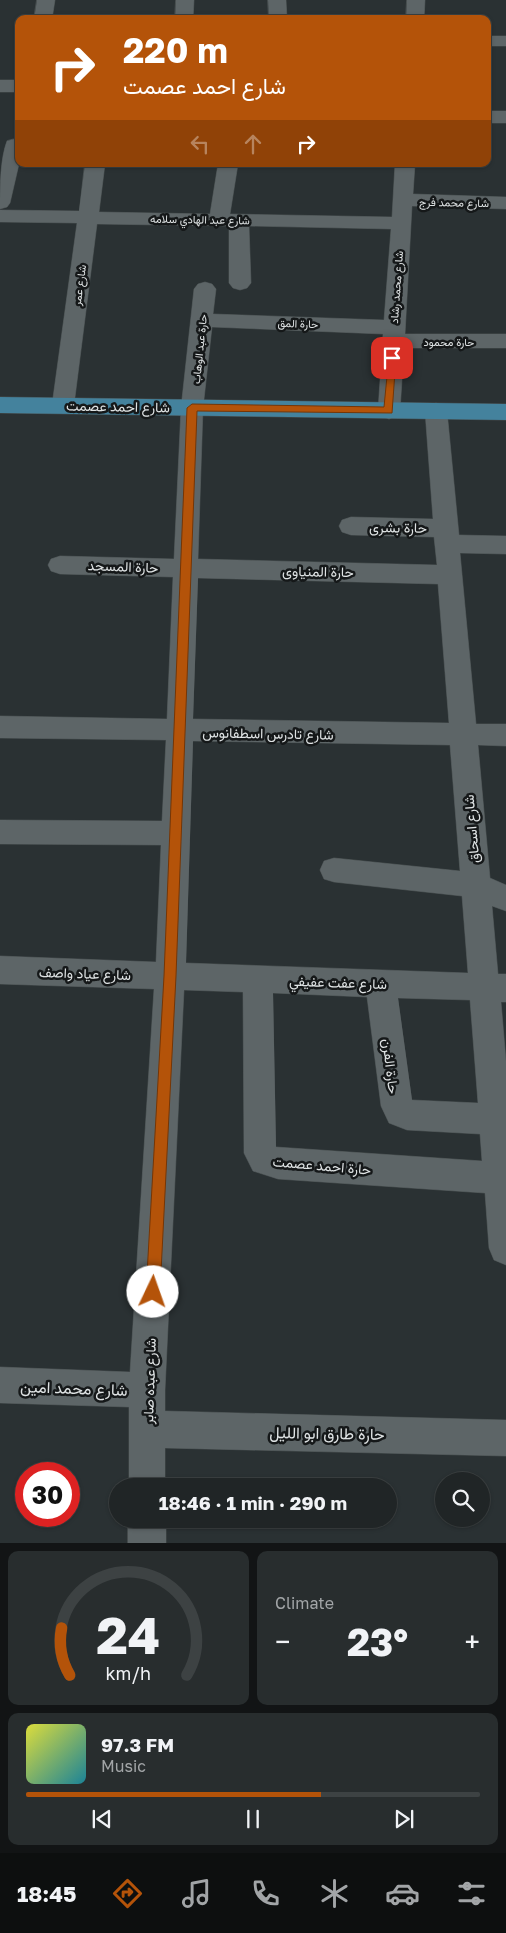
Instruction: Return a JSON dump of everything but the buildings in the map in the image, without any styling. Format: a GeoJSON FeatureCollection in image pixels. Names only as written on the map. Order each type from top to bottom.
{"type":"FeatureCollection","features":[{"type":"Feature","properties":{"kind":"main road","name":"شارع احمد عصمت"},"geometry":{"type":"LineString","coordinates":[[0,405],[506,412]]}},
{"type":"Feature","properties":{"kind":"street"},"geometry":{"type":"LineString","coordinates":[[44,15],[46,0]]}},
{"type":"Feature","properties":{"kind":"street"},"geometry":{"type":"LineString","coordinates":[[184,15],[185,0]]}},
{"type":"Feature","properties":{"kind":"street"},"geometry":{"type":"LineString","coordinates":[[277,0],[278,15]]}},
{"type":"Feature","properties":{"kind":"street"},"geometry":{"type":"LineString","coordinates":[[415,15],[416,0]]}},
{"type":"Feature","properties":{"kind":"street"},"geometry":{"type":"LineString","coordinates":[[491,40],[506,41]]}},
{"type":"Feature","properties":{"kind":"street"},"geometry":{"type":"LineString","coordinates":[[0,86],[15,86]]}},
{"type":"Feature","properties":{"kind":"street"},"geometry":{"type":"LineString","coordinates":[[491,117],[506,117]]}},
{"type":"Feature","properties":{"kind":"street"},"geometry":{"type":"LineString","coordinates":[[0,203],[14,145]]}},
{"type":"Feature","properties":{"kind":"street","name":"شارع عمر"},"geometry":{"type":"LineString","coordinates":[[63,405],[95,167]]}},
{"type":"Feature","properties":{"kind":"street"},"geometry":{"type":"LineString","coordinates":[[228,167],[229,220],[240,283]]}},
{"type":"Feature","properties":{"kind":"street","name":"شارع محمد رشاد"},"geometry":{"type":"LineString","coordinates":[[389,411],[405,167]]}},
{"type":"Feature","properties":{"kind":"street","name":"شارع محمد فرج"},"geometry":{"type":"LineString","coordinates":[[403,200],[506,203]]}},
{"type":"Feature","properties":{"kind":"street","name":"شارع عبد الهادي سلامه"},"geometry":{"type":"LineString","coordinates":[[0,216],[400,223]]}},
{"type":"Feature","properties":{"kind":"street","name":"حارة عبد الوهاب"},"geometry":{"type":"LineString","coordinates":[[192,408],[205,290]]}},
{"type":"Feature","properties":{"kind":"street","name":"حارة المق"},"geometry":{"type":"LineString","coordinates":[[202,320],[393,334]]}},
{"type":"Feature","properties":{"kind":"street","name":"حارة محمود"},"geometry":{"type":"LineString","coordinates":[[393,334],[506,341]]}},
{"type":"Feature","properties":{"kind":"street","name":"شارع عبده صابر"},"geometry":{"type":"LineString","coordinates":[[147,1478],[148,1390],[170,976],[192,408]]}},
{"type":"Feature","properties":{"kind":"street","name":"شارع اسحاق"},"geometry":{"type":"LineString","coordinates":[[436,411],[476,885],[495,988],[495,1118],[506,1248]]}},
{"type":"Feature","properties":{"kind":"street","name":"حارة بشرى"},"geometry":{"type":"LineString","coordinates":[[351,526],[446,536],[506,545]]}},
{"type":"Feature","properties":{"kind":"street","name":"حارة المسجد"},"geometry":{"type":"LineString","coordinates":[[60,565],[186,568]]}},
{"type":"Feature","properties":{"kind":"street","name":"حارة المنياوى"},"geometry":{"type":"LineString","coordinates":[[186,568],[450,575]]}},
{"type":"Feature","properties":{"kind":"street","name":"شارع تادرس اسطفانوس"},"geometry":{"type":"LineString","coordinates":[[0,727],[506,736]]}},
{"type":"Feature","properties":{"kind":"street"},"geometry":{"type":"LineString","coordinates":[[0,832],[176,833]]}},
{"type":"Feature","properties":{"kind":"street"},"geometry":{"type":"LineString","coordinates":[[334,870],[476,885],[485,891],[506,898]]}},
{"type":"Feature","properties":{"kind":"street","name":"شارع عياد واصف"},"geometry":{"type":"LineString","coordinates":[[0,970],[170,976]]}},
{"type":"Feature","properties":{"kind":"street","name":"شارع عفت عفيفي"},"geometry":{"type":"LineString","coordinates":[[170,976],[495,988]]}},
{"type":"Feature","properties":{"kind":"street","name":"حارة احمد عصمت"},"geometry":{"type":"LineString","coordinates":[[258,979],[260,1153],[265,1160],[278,1163],[500,1178]]}},
{"type":"Feature","properties":{"kind":"street","name":"حارة الفرن"},"geometry":{"type":"LineString","coordinates":[[381,984],[396,1106],[400,1112],[407,1114],[495,1118]]}},
{"type":"Feature","properties":{"kind":"street","name":"شارع محمد امين"},"geometry":{"type":"LineString","coordinates":[[0,1385],[148,1390]]}},
{"type":"Feature","properties":{"kind":"street","name":"حارة طارق ابو الليل"},"geometry":{"type":"LineString","coordinates":[[147,1429],[506,1438]]}},
{"type":"Feature","properties":{"kind":"street"},"geometry":{"type":"LineString","coordinates":[[147,1528],[147,1543]]}},
{"type":"Feature","properties":{"kind":"route"},"geometry":{"type":"LineString","coordinates":[[153,1292],[170,976],[192,408],[389,411],[392,358]]}}]}
